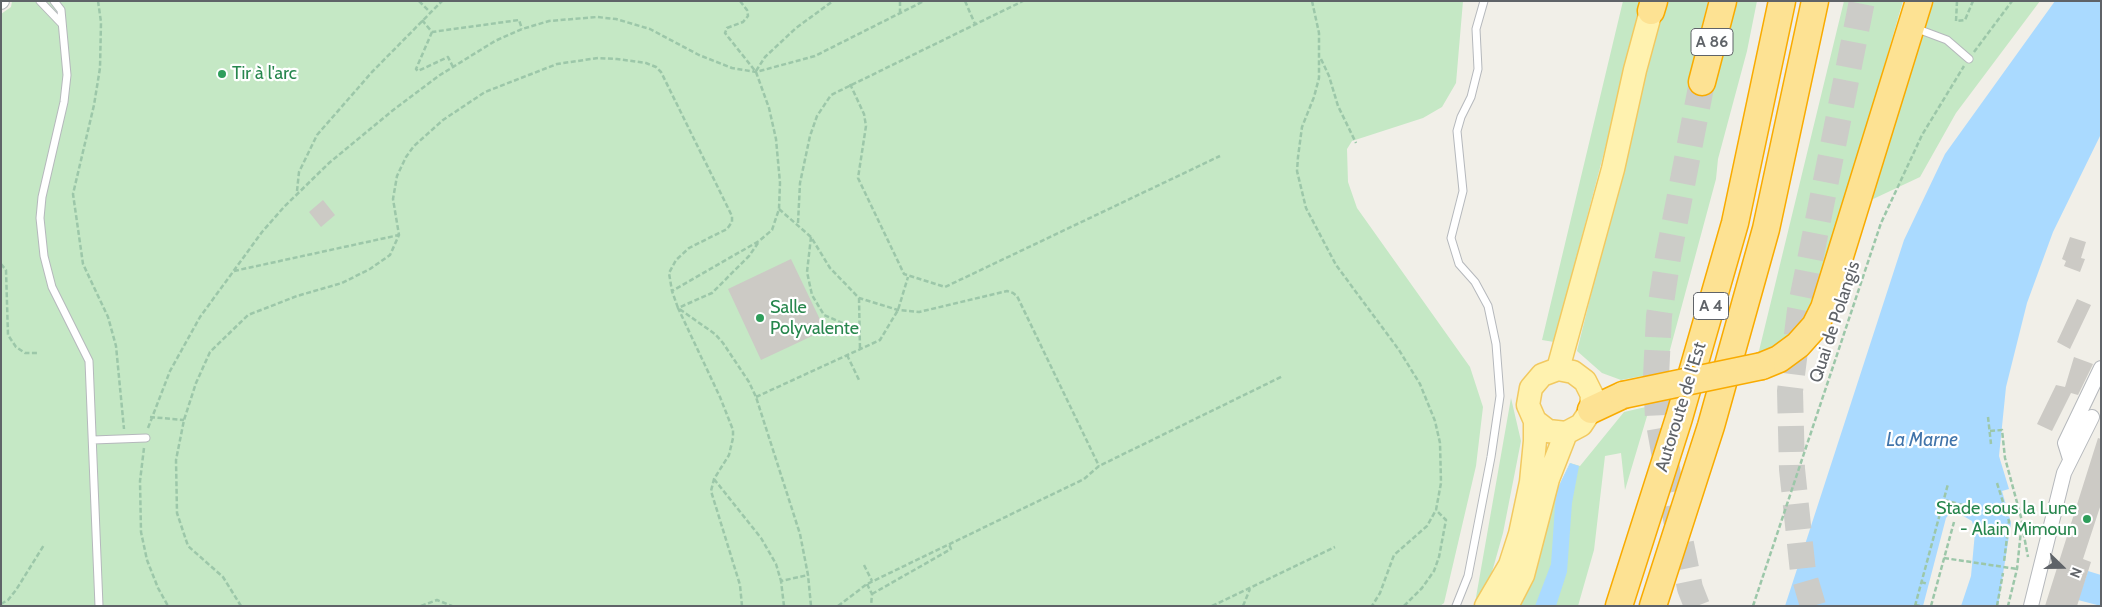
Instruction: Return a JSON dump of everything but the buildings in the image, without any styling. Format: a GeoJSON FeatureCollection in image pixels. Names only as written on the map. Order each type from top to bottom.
{"type":"FeatureCollection","features":[{"type":"Feature","properties":{"kind":"highway","name":"A 86"},"geometry":{"type":"LineString","coordinates":[[1702,82],[1723,1]]}},
{"type":"Feature","properties":{"kind":"highway","name":"Autoroute de l’Est"},"geometry":{"type":"LineString","coordinates":[[1619,606],[1679,418],[1735,223],[1782,1]]}},
{"type":"Feature","properties":{"kind":"highway","name":"Autoroute de l’Est"},"geometry":{"type":"LineString","coordinates":[[1653,606],[1711,426],[1766,229],[1816,1]]}},
{"type":"Feature","properties":{"kind":"highway"},"geometry":{"type":"LineString","coordinates":[[1591,410],[1623,395],[1762,366],[1779,359],[1798,345],[1820,318],[1919,1]]}},
{"type":"Feature","properties":{"kind":"main road"},"geometry":{"type":"LineString","coordinates":[[1558,369],[1613,169],[1635,70],[1652,5]]}},
{"type":"Feature","properties":{"kind":"main road"},"geometry":{"type":"LineString","coordinates":[[1486,606],[1510,565],[1520,534],[1534,460],[1534,421],[1528,405],[1531,388],[1542,375],[1558,369],[1573,372],[1585,381],[1592,395],[1591,410],[1582,425],[1566,433],[1548,432],[1534,421]]}},
{"type":"Feature","properties":{"kind":"main road"},"geometry":{"type":"LineString","coordinates":[[1507,606],[1523,575],[1548,479],[1566,433]]}},
{"type":"Feature","properties":{"kind":"street"},"geometry":{"type":"LineString","coordinates":[[2070,459],[2065,443],[2101,368]]}},
{"type":"Feature","properties":{"kind":"street"},"geometry":{"type":"LineString","coordinates":[[2031,606],[2064,473],[2092,417]]}},
{"type":"Feature","properties":{"kind":"lane"},"geometry":{"type":"LineString","coordinates":[[1,2],[10,1]]}},
{"type":"Feature","properties":{"kind":"lane"},"geometry":{"type":"LineString","coordinates":[[40,1],[62,23]]}},
{"type":"Feature","properties":{"kind":"lane"},"geometry":{"type":"LineString","coordinates":[[54,1],[61,10],[66,75],[64,102],[42,197],[40,218],[44,256],[52,287],[89,361],[99,606]]}},
{"type":"Feature","properties":{"kind":"lane"},"geometry":{"type":"LineString","coordinates":[[1456,606],[1468,576],[1491,457],[1500,396],[1496,344],[1488,306],[1475,282],[1459,264],[1451,238],[1463,190],[1457,131],[1471,96],[1478,69],[1476,29],[1484,1]]}},
{"type":"Feature","properties":{"kind":"lane"},"geometry":{"type":"LineString","coordinates":[[1912,27],[1947,40],[1969,58]]}},
{"type":"Feature","properties":{"kind":"lane"},"geometry":{"type":"LineString","coordinates":[[93,440],[146,438]]}},
{"type":"Feature","properties":{"kind":"path"},"geometry":{"type":"LineString","coordinates":[[98,1],[101,22],[100,68],[94,105],[73,194],[83,264],[108,317],[116,346],[125,438]]}},
{"type":"Feature","properties":{"kind":"path"},"geometry":{"type":"LineString","coordinates":[[419,1],[430,12]]}},
{"type":"Feature","properties":{"kind":"path"},"geometry":{"type":"LineString","coordinates":[[297,192],[299,172],[317,136],[366,79],[442,1]]}},
{"type":"Feature","properties":{"kind":"path"},"geometry":{"type":"LineString","coordinates":[[672,291],[759,241],[772,230],[779,209],[780,183],[776,139],[769,108],[756,72],[726,33],[727,28],[743,22],[748,16],[747,10],[740,1]]}},
{"type":"Feature","properties":{"kind":"path"},"geometry":{"type":"LineString","coordinates":[[756,72],[765,57],[796,28],[833,1]]}},
{"type":"Feature","properties":{"kind":"path"},"geometry":{"type":"LineString","coordinates":[[900,1],[900,12]]}},
{"type":"Feature","properties":{"kind":"path"},"geometry":{"type":"LineString","coordinates":[[168,606],[158,588],[147,560],[141,532],[140,481],[150,417],[182,346],[200,317],[262,232],[297,192],[392,111],[452,67],[495,41],[522,28],[549,21],[573,18],[616,18],[650,29],[699,55],[732,68],[756,72],[815,56],[924,1]]}},
{"type":"Feature","properties":{"kind":"path"},"geometry":{"type":"LineString","coordinates":[[964,1],[975,24]]}},
{"type":"Feature","properties":{"kind":"path"},"geometry":{"type":"LineString","coordinates":[[798,224],[802,168],[817,116],[831,95],[850,84],[1023,1]]}},
{"type":"Feature","properties":{"kind":"path"},"geometry":{"type":"LineString","coordinates":[[1312,1],[1320,33],[1320,58],[1317,88],[1302,127],[1298,157],[1301,188],[1314,224],[1336,265],[1410,366],[1428,402],[1440,443],[1442,462],[1440,491],[1436,510],[1427,526],[1394,555],[1380,593],[1372,606]]}},
{"type":"Feature","properties":{"kind":"path"},"geometry":{"type":"LineString","coordinates":[[1957,1],[1956,21],[1965,20],[1973,1]]}},
{"type":"Feature","properties":{"kind":"path","name":"Quai de Polangis"},"geometry":{"type":"LineString","coordinates":[[1753,606],[1881,223],[1922,135],[1969,58],[2012,1]]}},
{"type":"Feature","properties":{"kind":"path"},"geometry":{"type":"LineString","coordinates":[[422,20],[432,32]]}},
{"type":"Feature","properties":{"kind":"path"},"geometry":{"type":"LineString","coordinates":[[432,32],[519,20],[522,28]]}},
{"type":"Feature","properties":{"kind":"path"},"geometry":{"type":"LineString","coordinates":[[432,32],[416,69],[418,71],[448,58],[452,67]]}},
{"type":"Feature","properties":{"kind":"path"},"geometry":{"type":"LineString","coordinates":[[1320,58],[1330,76],[1338,106],[1356,143]]}},
{"type":"Feature","properties":{"kind":"path"},"geometry":{"type":"LineString","coordinates":[[241,606],[223,577],[188,546],[176,513],[176,460],[184,420],[196,383],[210,352],[236,325],[257,311],[297,296],[342,283],[370,269],[390,255],[399,235],[393,199],[397,176],[406,157],[421,138],[469,101],[505,83],[574,61],[617,59],[646,63],[661,72],[732,216],[732,222],[727,229],[689,248],[676,260],[669,274],[678,308],[720,397],[733,430],[729,455],[711,486],[712,496],[740,585],[742,606]]}},
{"type":"Feature","properties":{"kind":"path"},"geometry":{"type":"LineString","coordinates":[[850,84],[864,114],[866,126],[858,178],[904,274],[908,277],[945,288],[1220,156]]}},
{"type":"Feature","properties":{"kind":"path"},"geometry":{"type":"LineString","coordinates":[[779,209],[811,237],[830,268],[859,298],[898,310],[919,312],[1007,291],[1017,296],[1099,466]]}},
{"type":"Feature","properties":{"kind":"path"},"geometry":{"type":"LineString","coordinates":[[233,271],[399,235]]}},
{"type":"Feature","properties":{"kind":"path"},"geometry":{"type":"LineString","coordinates":[[811,237],[807,272],[812,295],[824,314],[859,330]]}},
{"type":"Feature","properties":{"kind":"path"},"geometry":{"type":"LineString","coordinates":[[678,308],[712,293],[748,256],[759,241]]}},
{"type":"Feature","properties":{"kind":"path"},"geometry":{"type":"LineString","coordinates":[[1,264],[6,270],[8,334],[16,347],[25,353],[38,353]]}},
{"type":"Feature","properties":{"kind":"path"},"geometry":{"type":"LineString","coordinates":[[756,397],[880,340],[898,310],[908,277]]}},
{"type":"Feature","properties":{"kind":"path"},"geometry":{"type":"LineString","coordinates":[[859,298],[860,349]]}},
{"type":"Feature","properties":{"kind":"path"},"geometry":{"type":"LineString","coordinates":[[678,308],[715,334],[749,382],[756,397],[792,507],[808,575],[811,606]]}},
{"type":"Feature","properties":{"kind":"path"},"geometry":{"type":"LineString","coordinates":[[847,355],[859,380]]}},
{"type":"Feature","properties":{"kind":"path"},"geometry":{"type":"LineString","coordinates":[[838,606],[872,581],[1084,479],[1099,466],[1283,376]]}},
{"type":"Feature","properties":{"kind":"path"},"geometry":{"type":"LineString","coordinates":[[150,417],[184,420]]}},
{"type":"Feature","properties":{"kind":"path"},"geometry":{"type":"LineString","coordinates":[[1988,417],[1991,444]]}},
{"type":"Feature","properties":{"kind":"path"},"geometry":{"type":"LineString","coordinates":[[1990,431],[2002,430],[2005,458],[2022,521],[2028,572],[2039,576]]}},
{"type":"Feature","properties":{"kind":"path"},"geometry":{"type":"LineString","coordinates":[[714,479],[762,538],[776,564],[781,581],[784,606]]}},
{"type":"Feature","properties":{"kind":"path"},"geometry":{"type":"LineString","coordinates":[[1997,482],[2009,521],[2004,562]]}},
{"type":"Feature","properties":{"kind":"path"},"geometry":{"type":"LineString","coordinates":[[1920,606],[1915,605],[1948,484]]}},
{"type":"Feature","properties":{"kind":"path"},"geometry":{"type":"LineString","coordinates":[[1944,500],[1970,507]]}},
{"type":"Feature","properties":{"kind":"path"},"geometry":{"type":"LineString","coordinates":[[1958,513],[1964,506]]}},
{"type":"Feature","properties":{"kind":"path"},"geometry":{"type":"LineString","coordinates":[[1404,606],[1422,588],[1434,571],[1439,557],[1446,520],[1436,510]]}},
{"type":"Feature","properties":{"kind":"path"},"geometry":{"type":"LineString","coordinates":[[2008,606],[2017,569],[2022,521]]}},
{"type":"Feature","properties":{"kind":"path"},"geometry":{"type":"LineString","coordinates":[[1931,606],[1954,522]]}},
{"type":"Feature","properties":{"kind":"path"},"geometry":{"type":"LineString","coordinates":[[872,594],[951,549],[949,544]]}},
{"type":"Feature","properties":{"kind":"path"},"geometry":{"type":"LineString","coordinates":[[1,604],[8,600],[16,590],[44,545]]}},
{"type":"Feature","properties":{"kind":"path"},"geometry":{"type":"LineString","coordinates":[[1212,606],[1335,547]]}},
{"type":"Feature","properties":{"kind":"path"},"geometry":{"type":"LineString","coordinates":[[1944,558],[2017,569]]}},
{"type":"Feature","properties":{"kind":"path"},"geometry":{"type":"LineString","coordinates":[[864,564],[872,581]]}},
{"type":"Feature","properties":{"kind":"path"},"geometry":{"type":"LineString","coordinates":[[1997,606],[2003,573]]}},
{"type":"Feature","properties":{"kind":"path"},"geometry":{"type":"LineString","coordinates":[[781,581],[808,575]]}},
{"type":"Feature","properties":{"kind":"path"},"geometry":{"type":"LineString","coordinates":[[1921,582],[1928,584]]}},
{"type":"Feature","properties":{"kind":"path"},"geometry":{"type":"LineString","coordinates":[[867,584],[872,594],[871,606]]}},
{"type":"Feature","properties":{"kind":"path"},"geometry":{"type":"LineString","coordinates":[[1243,606],[1250,587]]}},
{"type":"Feature","properties":{"kind":"path"},"geometry":{"type":"LineString","coordinates":[[421,606],[437,600],[452,606]]}},
{"type":"Feature","properties":{"kind":"green space"},"geometry":{"type":"Polygon","coordinates":[[[12,1],[1463,1],[1456,83],[1442,107],[1423,118],[1352,141],[1347,149],[1348,182],[1357,208],[1470,367],[1483,407],[1476,466],[1444,603],[1440,606],[1,606],[1,14],[11,7],[12,1]]]}},
{"type":"Feature","properties":{"kind":"green space"},"geometry":{"type":"Polygon","coordinates":[[[1623,1],[1644,1],[1554,342],[1542,340],[1623,1]]]}},
{"type":"Feature","properties":{"kind":"green space"},"geometry":{"type":"Polygon","coordinates":[[[1664,1],[1708,1],[1689,79],[1714,87],[1737,1],[1757,1],[1747,51],[1718,159],[1716,179],[1664,372],[1621,380],[1602,373],[1577,351],[1664,1]]]}},
{"type":"Feature","properties":{"kind":"green space"},"geometry":{"type":"Polygon","coordinates":[[[1844,1],[1903,1],[1817,298],[1809,319],[1776,350],[1758,355],[1844,1]]]}},
{"type":"Feature","properties":{"kind":"green space"},"geometry":{"type":"Polygon","coordinates":[[[1927,1],[2040,1],[1956,113],[1920,177],[1871,200],[1927,1]]]}},
{"type":"Feature","properties":{"kind":"green space"},"geometry":{"type":"Polygon","coordinates":[[[1511,398],[1521,441],[1503,533],[1492,572],[1475,603],[1511,398]]]}},
{"type":"Feature","properties":{"kind":"green space"},"geometry":{"type":"Polygon","coordinates":[[[1650,406],[1625,490],[1621,453],[1605,456],[1594,550],[1578,606],[1518,606],[1556,492],[1570,463],[1580,466],[1624,412],[1650,406]]]}},
{"type":"Feature","properties":{"kind":"water","name":"La Marne"},"geometry":{"type":"Polygon","coordinates":[[[2055,1],[2101,1],[2101,134],[2053,232],[2027,303],[2006,387],[1999,456],[2009,489],[2002,491],[2011,523],[1998,606],[1961,606],[1971,576],[1975,532],[1972,521],[1958,513],[1950,513],[1946,518],[1923,606],[1785,606],[1904,240],[1945,154],[2055,1]]]}},
{"type":"Feature","properties":{"kind":"water"},"geometry":{"type":"Polygon","coordinates":[[[1570,463],[1579,466],[1572,503],[1567,572],[1556,606],[1535,606],[1551,564],[1556,492],[1570,463]]]}},
{"type":"Feature","properties":{"kind":"water"},"geometry":{"type":"Polygon","coordinates":[[[2088,571],[2101,575],[2101,606],[2078,600],[2088,571]]]}},
{"type":"Feature","properties":{"kind":"tunnel"},"geometry":{"type":"LineString","coordinates":[[1813,606],[1803,572],[1792,469],[1790,391],[1800,310],[1862,1]]}},
{"type":"Feature","properties":{"kind":"tunnel"},"geometry":{"type":"LineString","coordinates":[[1697,606],[1690,588],[1675,514],[1658,418],[1656,376],[1659,316],[1668,257],[1702,82]]}},
{"type":"Feature","properties":{"kind":"place","name":"Tir à l'arc"},"geometry":{"type":"Point","coordinates":[222,74]}},
{"type":"Feature","properties":{"kind":"place","name":"Salle Polyvalente"},"geometry":{"type":"Point","coordinates":[760,318]}},
{"type":"Feature","properties":{"kind":"place","name":"Stade sous la Lune - Alain Mimoun"},"geometry":{"type":"Point","coordinates":[2087,519]}}]}
